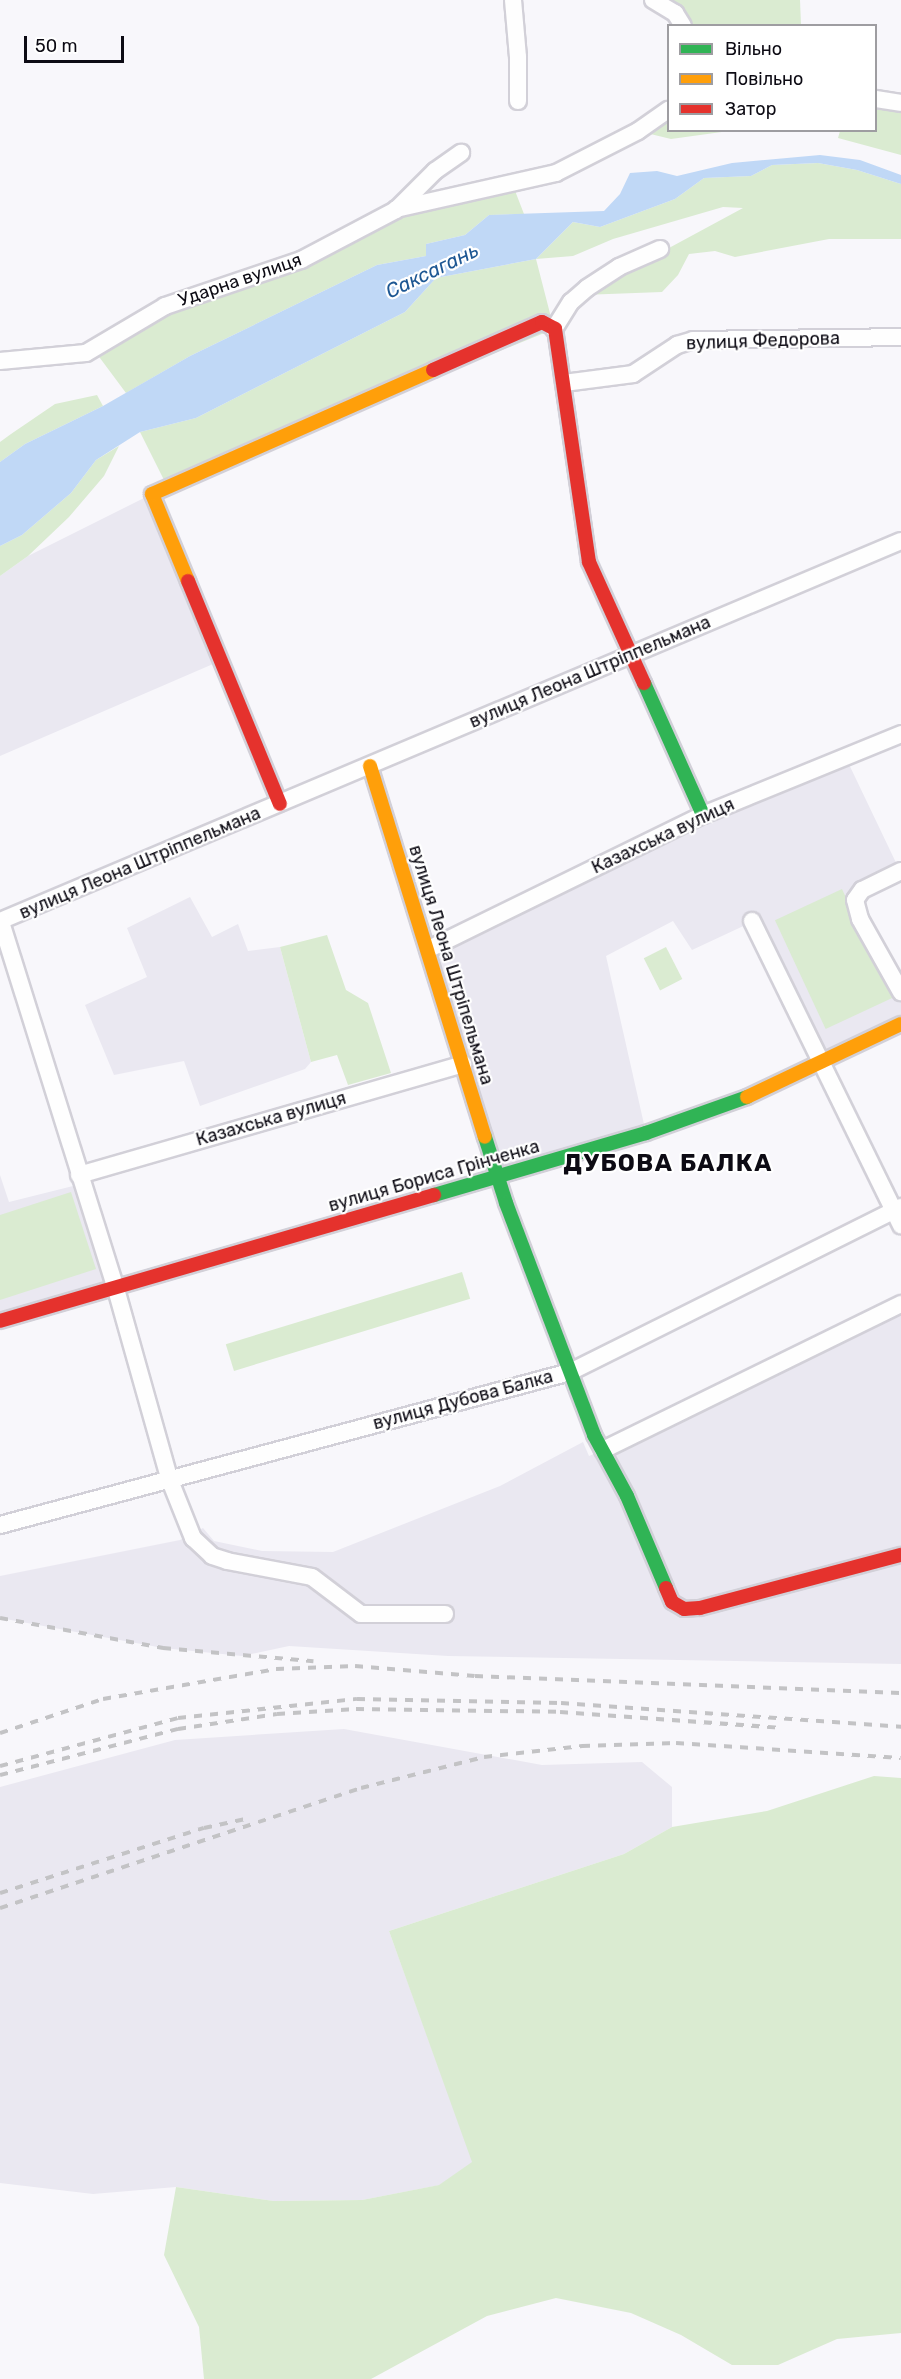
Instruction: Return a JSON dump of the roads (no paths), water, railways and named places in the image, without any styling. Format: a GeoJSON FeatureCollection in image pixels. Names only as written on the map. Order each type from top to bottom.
{"type":"FeatureCollection","features":[{"type":"Feature","properties":{"kind":"street"},"geometry":{"type":"LineString","coordinates":[[513,0],[518,101]]}},
{"type":"Feature","properties":{"kind":"street"},"geometry":{"type":"LineString","coordinates":[[653,0],[675,13],[682,24]]}},
{"type":"Feature","properties":{"kind":"street"},"geometry":{"type":"LineString","coordinates":[[877,99],[901,103]]}},
{"type":"Feature","properties":{"kind":"street"},"geometry":{"type":"LineString","coordinates":[[396,210],[556,173],[638,131],[667,111]]}},
{"type":"Feature","properties":{"kind":"street","name":"Ударна вулиця"},"geometry":{"type":"LineString","coordinates":[[0,361],[86,353],[165,306],[301,260],[396,210],[435,171],[461,153]]}},
{"type":"Feature","properties":{"kind":"street"},"geometry":{"type":"LineString","coordinates":[[660,249],[619,267],[587,288],[571,302],[554,329],[564,383],[589,562],[703,815]]}},
{"type":"Feature","properties":{"kind":"street","name":"вулиця Леона Штріппельмана"},"geometry":{"type":"LineString","coordinates":[[280,804],[152,494],[531,326],[542,322],[554,329]]}},
{"type":"Feature","properties":{"kind":"street","name":"вулиця Федорова"},"geometry":{"type":"LineString","coordinates":[[564,383],[633,374],[677,345],[693,340],[901,337]]}},
{"type":"Feature","properties":{"kind":"street","name":"вулиця Леона Штріппельмана"},"geometry":{"type":"LineString","coordinates":[[1,921],[901,541]]}},
{"type":"Feature","properties":{"kind":"street","name":"Казахська вулиця"},"geometry":{"type":"LineString","coordinates":[[429,949],[703,815],[901,734]]}},
{"type":"Feature","properties":{"kind":"street","name":"вулиця Леона Штріпельмана"},"geometry":{"type":"LineString","coordinates":[[370,766],[429,949],[497,1177],[570,1372],[603,1450],[627,1496],[660,1580],[672,1602],[684,1609],[901,1555]]}},
{"type":"Feature","properties":{"kind":"street"},"geometry":{"type":"LineString","coordinates":[[901,871],[862,890],[855,900],[860,919],[901,992]]}},
{"type":"Feature","properties":{"kind":"street"},"geometry":{"type":"LineString","coordinates":[[1,921],[116,1288],[168,1478],[193,1538],[212,1556],[303,1573],[361,1614],[445,1614]]}},
{"type":"Feature","properties":{"kind":"street"},"geometry":{"type":"LineString","coordinates":[[752,921],[899,1214]]}},
{"type":"Feature","properties":{"kind":"street","name":"вулиця Бориса Грінченка"},"geometry":{"type":"LineString","coordinates":[[0,1321],[497,1177],[688,1119],[823,1065],[901,1024]]}},
{"type":"Feature","properties":{"kind":"street","name":"Казахська вулиця"},"geometry":{"type":"LineString","coordinates":[[79,1175],[463,1064]]}},
{"type":"Feature","properties":{"kind":"street","name":"вулиця Дубова Балка"},"geometry":{"type":"LineString","coordinates":[[0,1525],[168,1478],[570,1372],[899,1214]]}},
{"type":"Feature","properties":{"kind":"street"},"geometry":{"type":"LineString","coordinates":[[603,1450],[901,1304]]}},
{"type":"Feature","properties":{"kind":"water","name":"Саксагань"},"geometry":{"type":"Polygon","coordinates":[[[820,155],[860,160],[901,175],[901,184],[857,170],[818,163],[772,165],[751,176],[704,178],[675,199],[600,227],[573,222],[536,259],[436,278],[405,312],[196,418],[140,432],[96,460],[71,493],[22,535],[0,546],[0,462],[25,444],[103,406],[190,356],[377,265],[426,256],[426,244],[465,235],[489,215],[604,211],[620,194],[630,173],[657,171],[677,176],[732,163],[820,155]]]}},
{"type":"Feature","properties":{"kind":"railway"},"geometry":{"type":"LineString","coordinates":[[0,1618],[163,1648],[313,1661]]}},
{"type":"Feature","properties":{"kind":"railway"},"geometry":{"type":"LineString","coordinates":[[0,1733],[103,1699],[276,1669],[355,1666],[475,1676],[900,1693]]}},
{"type":"Feature","properties":{"kind":"railway"},"geometry":{"type":"LineString","coordinates":[[0,1766],[178,1718],[357,1699],[561,1703],[901,1727]]}},
{"type":"Feature","properties":{"kind":"railway"},"geometry":{"type":"LineString","coordinates":[[0,1775],[178,1729],[277,1714],[356,1709],[560,1712],[781,1728]]}},
{"type":"Feature","properties":{"kind":"railway"},"geometry":{"type":"LineString","coordinates":[[0,1908],[361,1788],[484,1757],[582,1746],[676,1743],[901,1758]]}},
{"type":"Feature","properties":{"kind":"railway"},"geometry":{"type":"LineString","coordinates":[[0,1893],[204,1828],[250,1818]]}},
{"type":"Feature","properties":{"kind":"district","name":"ДУБОВА БАЛКА"},"geometry":{"type":"Point","coordinates":[668,1164]}}]}
